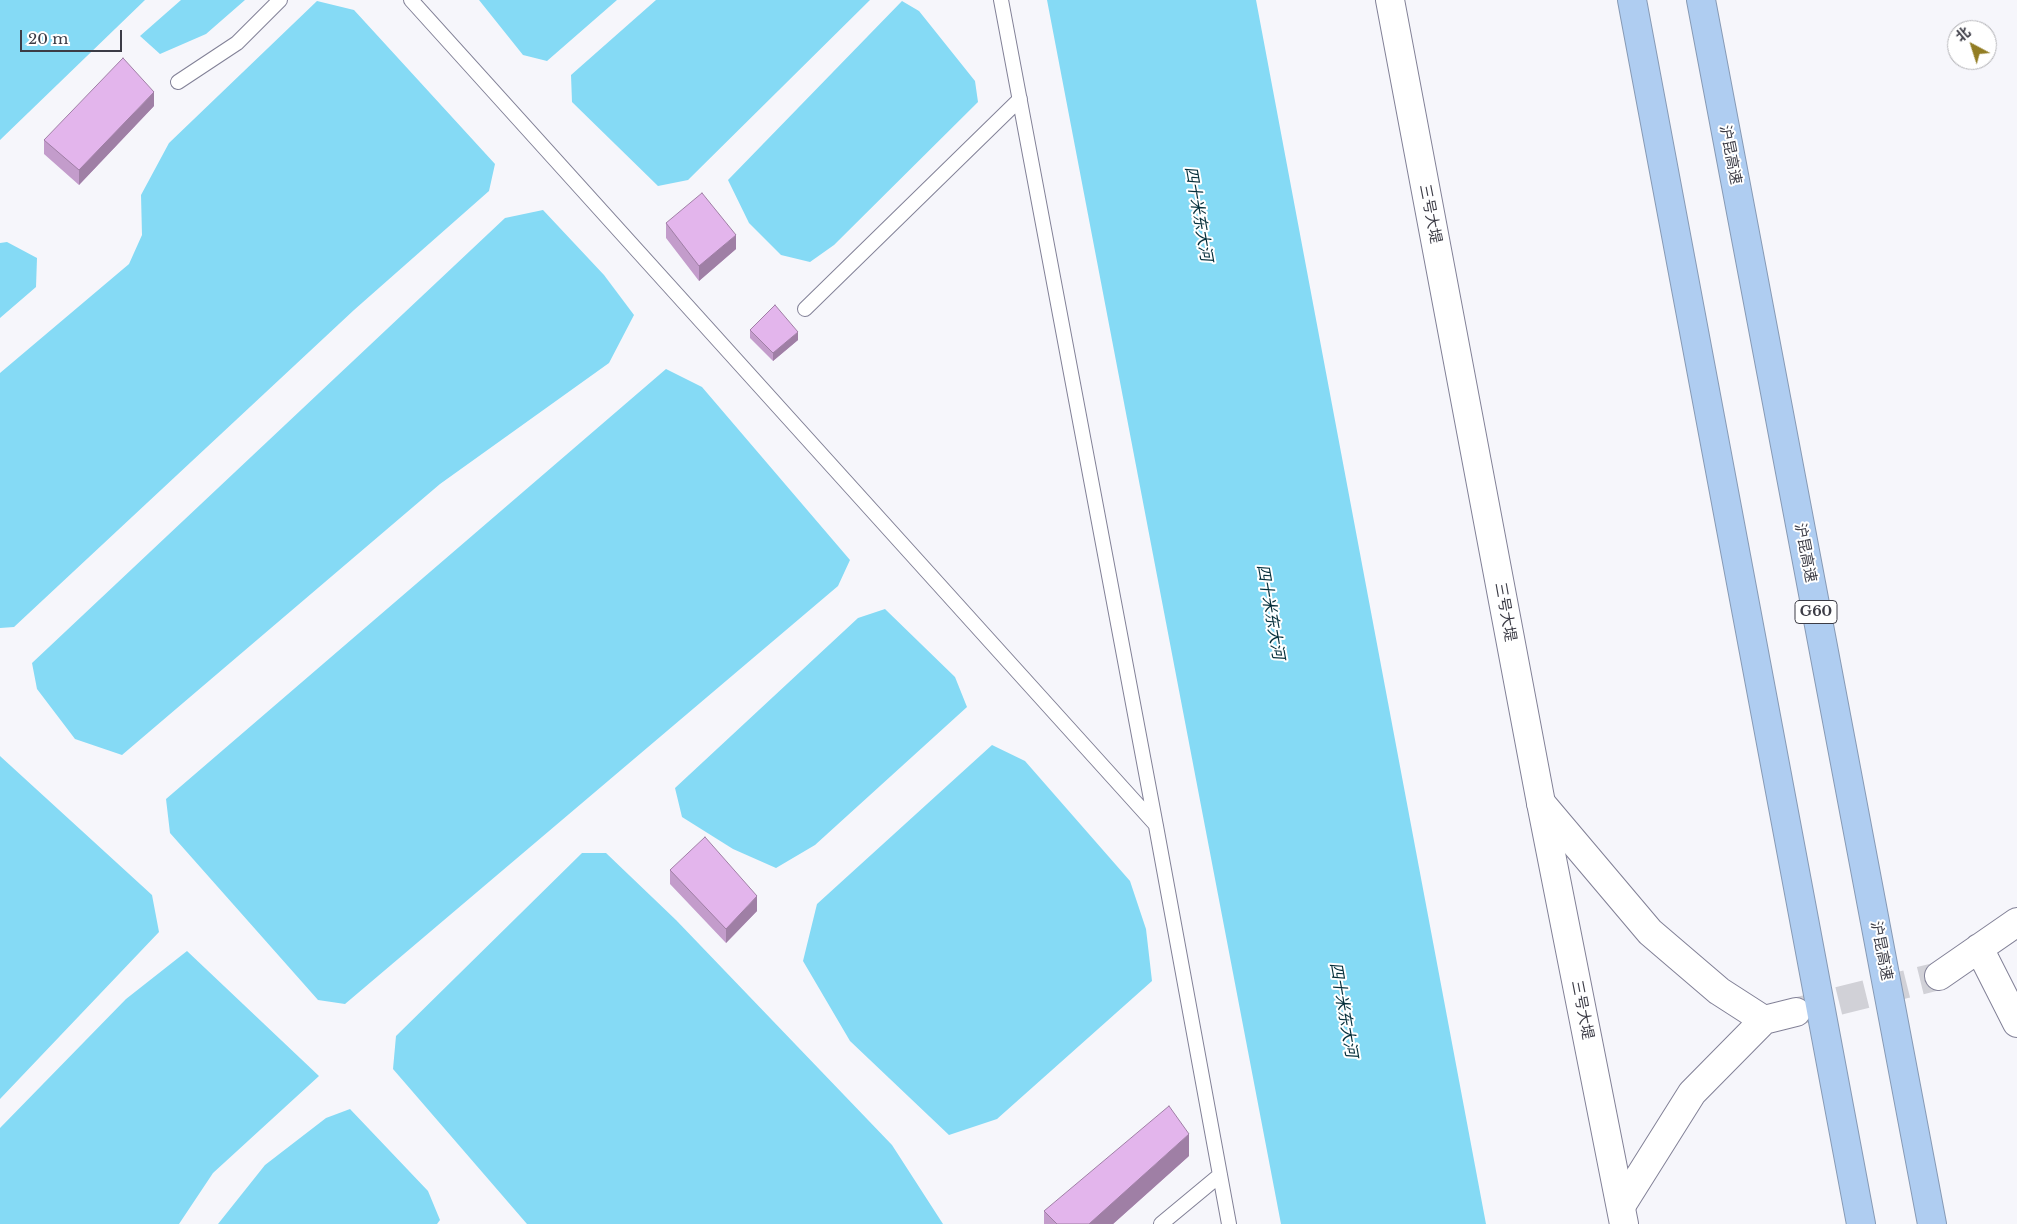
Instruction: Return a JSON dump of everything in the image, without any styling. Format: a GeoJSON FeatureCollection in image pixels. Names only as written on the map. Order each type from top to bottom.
{"type":"FeatureCollection","features":[{"type":"Feature","properties":{"kind":"highway"},"geometry":{"type":"LineString","coordinates":[[1632,0],[1861,1224]]}},
{"type":"Feature","properties":{"kind":"highway","name":"沪昆高速"},"geometry":{"type":"LineString","coordinates":[[1701,0],[1932,1224]]}},
{"type":"Feature","properties":{"kind":"street","name":"三号大堤"},"geometry":{"type":"LineString","coordinates":[[1390,0],[1541,803],[1623,1215]]}},
{"type":"Feature","properties":{"kind":"street"},"geometry":{"type":"LineString","coordinates":[[1541,803],[1650,932],[1719,991],[1764,1020]]}},
{"type":"Feature","properties":{"kind":"street"},"geometry":{"type":"LineString","coordinates":[[1939,976],[2017,922]]}},
{"type":"Feature","properties":{"kind":"street"},"geometry":{"type":"LineString","coordinates":[[1979,948],[2017,1023]]}},
{"type":"Feature","properties":{"kind":"street"},"geometry":{"type":"LineString","coordinates":[[1623,1215],[1692,1093],[1764,1020],[1796,1012]]}},
{"type":"Feature","properties":{"kind":"lane"},"geometry":{"type":"LineString","coordinates":[[178,82],[236,43],[280,0]]}},
{"type":"Feature","properties":{"kind":"lane"},"geometry":{"type":"LineString","coordinates":[[411,0],[1156,826]]}},
{"type":"Feature","properties":{"kind":"lane"},"geometry":{"type":"LineString","coordinates":[[1001,0],[1156,826],[1228,1224]]}},
{"type":"Feature","properties":{"kind":"lane"},"geometry":{"type":"LineString","coordinates":[[805,309],[1020,99]]}},
{"type":"Feature","properties":{"kind":"lane"},"geometry":{"type":"LineString","coordinates":[[1161,1224],[1220,1175]]}},
{"type":"Feature","properties":{"kind":"water"},"geometry":{"type":"Polygon","coordinates":[[[0,0],[145,0],[0,140],[0,0]]]}},
{"type":"Feature","properties":{"kind":"water"},"geometry":{"type":"Polygon","coordinates":[[[181,0],[245,0],[206,34],[160,54],[140,36],[181,0]]]}},
{"type":"Feature","properties":{"kind":"water"},"geometry":{"type":"Polygon","coordinates":[[[479,0],[617,0],[547,61],[523,55],[479,0]]]}},
{"type":"Feature","properties":{"kind":"water"},"geometry":{"type":"Polygon","coordinates":[[[656,0],[870,0],[688,180],[658,186],[572,102],[571,75],[656,0]]]}},
{"type":"Feature","properties":{"kind":"water","name":"四十米东大河"},"geometry":{"type":"Polygon","coordinates":[[[1047,0],[1256,0],[1486,1224],[1281,1224],[1047,0]]]}},
{"type":"Feature","properties":{"kind":"water"},"geometry":{"type":"Polygon","coordinates":[[[317,1],[354,10],[495,164],[489,191],[354,310],[14,627],[0,628],[0,373],[129,264],[142,235],[141,195],[169,143],[317,1]]]}},
{"type":"Feature","properties":{"kind":"water"},"geometry":{"type":"Polygon","coordinates":[[[902,1],[919,11],[975,81],[978,102],[834,245],[810,262],[781,255],[749,223],[728,180],[902,1]]]}},
{"type":"Feature","properties":{"kind":"water"},"geometry":{"type":"Polygon","coordinates":[[[543,210],[604,275],[634,315],[609,363],[440,484],[122,755],[75,739],[37,689],[32,663],[505,218],[543,210]]]}},
{"type":"Feature","properties":{"kind":"water"},"geometry":{"type":"Polygon","coordinates":[[[7,242],[37,258],[36,287],[0,318],[0,243],[7,242]]]}},
{"type":"Feature","properties":{"kind":"water"},"geometry":{"type":"Polygon","coordinates":[[[666,369],[702,387],[850,560],[838,586],[345,1004],[318,1000],[170,833],[166,799],[666,369]]]}},
{"type":"Feature","properties":{"kind":"water"},"geometry":{"type":"Polygon","coordinates":[[[885,609],[955,677],[967,707],[815,845],[776,868],[733,849],[682,817],[675,788],[858,618],[885,609]]]}},
{"type":"Feature","properties":{"kind":"water"},"geometry":{"type":"Polygon","coordinates":[[[992,745],[1025,761],[1130,881],[1146,929],[1152,981],[997,1119],[949,1135],[850,1041],[803,961],[817,904],[992,745]]]}},
{"type":"Feature","properties":{"kind":"water"},"geometry":{"type":"Polygon","coordinates":[[[0,756],[152,895],[159,932],[0,1099],[0,756]]]}},
{"type":"Feature","properties":{"kind":"water"},"geometry":{"type":"Polygon","coordinates":[[[582,853],[606,853],[676,920],[892,1145],[943,1224],[527,1224],[393,1069],[396,1036],[582,853]]]}},
{"type":"Feature","properties":{"kind":"water"},"geometry":{"type":"Polygon","coordinates":[[[187,951],[319,1076],[213,1173],[179,1224],[0,1224],[0,1128],[126,999],[187,951]]]}},
{"type":"Feature","properties":{"kind":"water"},"geometry":{"type":"Polygon","coordinates":[[[350,1109],[428,1191],[440,1220],[437,1224],[218,1224],[265,1165],[326,1118],[350,1109]]]}},
{"type":"Feature","properties":{"kind":"building"},"geometry":{"type":"Polygon","coordinates":[[[123,58],[154,92],[79,170],[44,140],[123,58]]]}},
{"type":"Feature","properties":{"kind":"building"},"geometry":{"type":"Polygon","coordinates":[[[702,193],[736,235],[699,266],[666,223],[702,193]]]}},
{"type":"Feature","properties":{"kind":"building"},"geometry":{"type":"Polygon","coordinates":[[[775,305],[798,332],[773,353],[750,330],[775,305]]]}},
{"type":"Feature","properties":{"kind":"building"},"geometry":{"type":"Polygon","coordinates":[[[705,837],[757,896],[726,929],[670,870],[705,837]]]}},
{"type":"Feature","properties":{"kind":"building"},"geometry":{"type":"Polygon","coordinates":[[[1169,1106],[1189,1134],[1089,1224],[1057,1224],[1044,1211],[1169,1106]]]}},
{"type":"Feature","properties":{"kind":"tunnel"},"geometry":{"type":"LineString","coordinates":[[1798,1011],[1939,976]]}}]}
